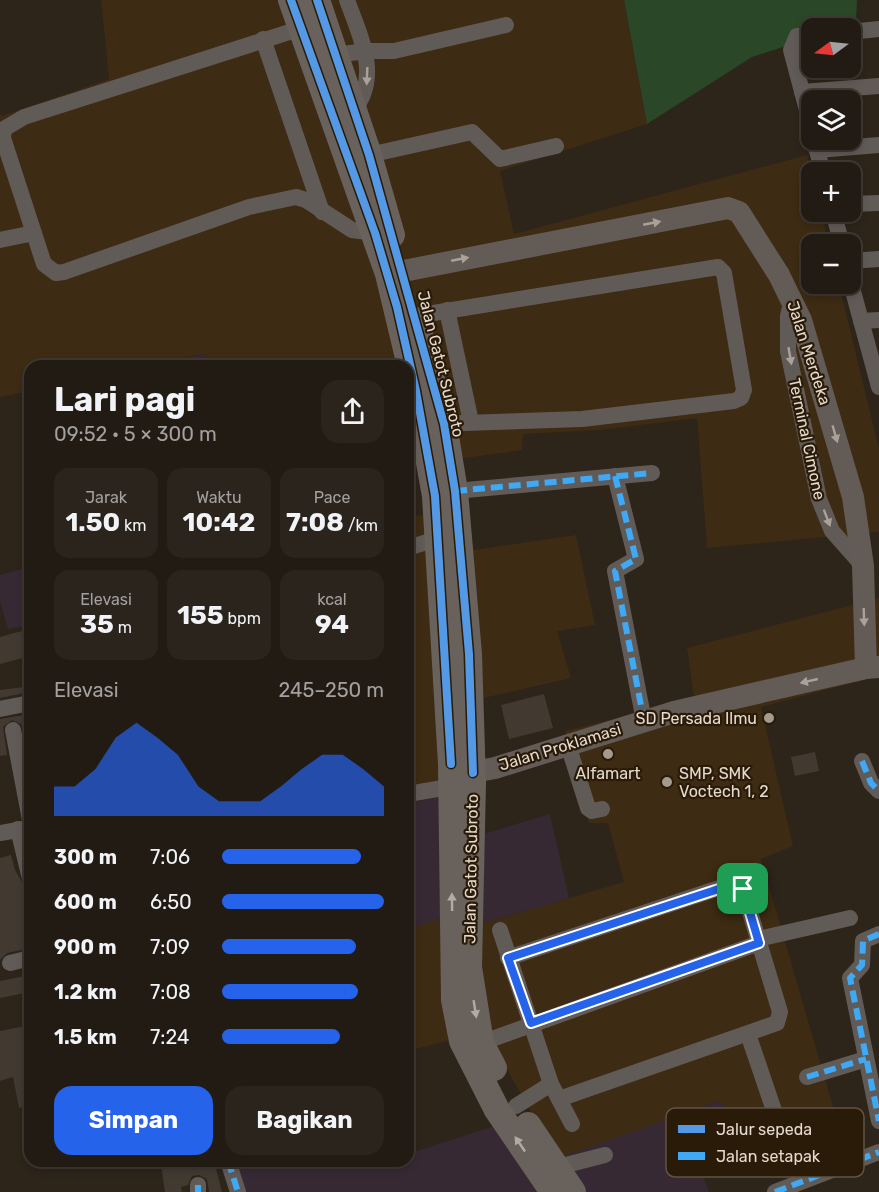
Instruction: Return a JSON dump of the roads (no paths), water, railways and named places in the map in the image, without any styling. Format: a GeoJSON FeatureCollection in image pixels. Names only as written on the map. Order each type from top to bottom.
{"type":"FeatureCollection","features":[{"type":"Feature","properties":{"kind":"highway"},"geometry":{"type":"LineString","coordinates":[[291,0],[375,233],[395,272],[433,424],[436,539]]}},
{"type":"Feature","properties":{"kind":"highway","name":"Jalan Gatot Subroto"},"geometry":{"type":"LineString","coordinates":[[317,0],[369,155],[395,272],[416,316],[433,424],[454,491],[469,654],[454,1000],[462,1041],[497,1110],[555,1180],[573,1192]]}},
{"type":"Feature","properties":{"kind":"highway","name":"Jalan Gatot Subroto"},"geometry":{"type":"LineString","coordinates":[[436,539],[445,662],[462,780],[469,967],[481,1043],[555,1180]]}},
{"type":"Feature","properties":{"kind":"main road","name":"Jalan Merdeka"},"geometry":{"type":"LineString","coordinates":[[395,272],[733,209],[742,216],[792,298],[820,383],[853,497],[863,566],[872,668]]}},
{"type":"Feature","properties":{"kind":"main road","name":"Jalan Proklamasi"},"geometry":{"type":"LineString","coordinates":[[462,780],[674,712],[872,668]]}},
{"type":"Feature","properties":{"kind":"street"},"geometry":{"type":"LineString","coordinates":[[347,0],[366,51],[368,78],[364,98],[354,110]]}},
{"type":"Feature","properties":{"kind":"street"},"geometry":{"type":"LineString","coordinates":[[335,55],[366,51],[394,51],[506,25]]}},
{"type":"Feature","properties":{"kind":"street"},"geometry":{"type":"LineString","coordinates":[[302,28],[24,117],[2,130],[44,264],[56,273],[249,207],[284,198],[296,197],[306,200],[352,230],[375,233]]}},
{"type":"Feature","properties":{"kind":"street"},"geometry":{"type":"LineString","coordinates":[[861,31],[879,29]]}},
{"type":"Feature","properties":{"kind":"street"},"geometry":{"type":"LineString","coordinates":[[801,36],[797,36],[791,50],[801,90]]}},
{"type":"Feature","properties":{"kind":"street"},"geometry":{"type":"LineString","coordinates":[[263,39],[322,212]]}},
{"type":"Feature","properties":{"kind":"street"},"geometry":{"type":"LineString","coordinates":[[835,90],[879,86]]}},
{"type":"Feature","properties":{"kind":"street"},"geometry":{"type":"LineString","coordinates":[[369,155],[472,132],[500,159],[556,146]]}},
{"type":"Feature","properties":{"kind":"street"},"geometry":{"type":"LineString","coordinates":[[861,145],[879,145]]}},
{"type":"Feature","properties":{"kind":"street"},"geometry":{"type":"LineString","coordinates":[[861,203],[879,202]]}},
{"type":"Feature","properties":{"kind":"street"},"geometry":{"type":"LineString","coordinates":[[0,240],[34,233]]}},
{"type":"Feature","properties":{"kind":"street"},"geometry":{"type":"LineString","coordinates":[[861,260],[879,259]]}},
{"type":"Feature","properties":{"kind":"street"},"geometry":{"type":"LineString","coordinates":[[416,316],[718,267],[724,273],[744,390],[741,399],[582,419],[433,424]]}},
{"type":"Feature","properties":{"kind":"street"},"geometry":{"type":"LineString","coordinates":[[854,294],[879,387]]}},
{"type":"Feature","properties":{"kind":"street","name":"Terminal Cimone"},"geometry":{"type":"LineString","coordinates":[[792,298],[788,316],[788,351],[819,499],[832,531],[863,566]]}},
{"type":"Feature","properties":{"kind":"street"},"geometry":{"type":"LineString","coordinates":[[447,310],[471,422]]}},
{"type":"Feature","properties":{"kind":"street"},"geometry":{"type":"LineString","coordinates":[[861,321],[879,320]]}},
{"type":"Feature","properties":{"kind":"street"},"geometry":{"type":"LineString","coordinates":[[454,491],[652,472]]}},
{"type":"Feature","properties":{"kind":"street"},"geometry":{"type":"LineString","coordinates":[[615,476],[636,559],[615,571],[645,721]]}},
{"type":"Feature","properties":{"kind":"street"},"geometry":{"type":"LineString","coordinates":[[414,546],[436,539]]}},
{"type":"Feature","properties":{"kind":"street"},"geometry":{"type":"LineString","coordinates":[[0,709],[24,704]]}},
{"type":"Feature","properties":{"kind":"street"},"geometry":{"type":"LineString","coordinates":[[13,730],[24,811]]}},
{"type":"Feature","properties":{"kind":"street"},"geometry":{"type":"LineString","coordinates":[[568,745],[588,808],[592,811],[602,809]]}},
{"type":"Feature","properties":{"kind":"street"},"geometry":{"type":"LineString","coordinates":[[862,761],[871,783],[879,790]]}},
{"type":"Feature","properties":{"kind":"street"},"geometry":{"type":"LineString","coordinates":[[414,792],[462,780]]}},
{"type":"Feature","properties":{"kind":"street"},"geometry":{"type":"LineString","coordinates":[[0,833],[24,827]]}},
{"type":"Feature","properties":{"kind":"street"},"geometry":{"type":"LineString","coordinates":[[508,958],[737,883],[743,889],[779,1018],[772,1026],[516,1106]]}},
{"type":"Feature","properties":{"kind":"street"},"geometry":{"type":"LineString","coordinates":[[481,1043],[758,941],[850,918]]}},
{"type":"Feature","properties":{"kind":"street"},"geometry":{"type":"LineString","coordinates":[[501,930],[508,958],[555,1092],[572,1124]]}},
{"type":"Feature","properties":{"kind":"street"},"geometry":{"type":"LineString","coordinates":[[879,934],[863,941],[862,965],[850,978],[879,1121]]}},
{"type":"Feature","properties":{"kind":"street"},"geometry":{"type":"LineString","coordinates":[[10,963],[24,960]]}},
{"type":"Feature","properties":{"kind":"street"},"geometry":{"type":"LineString","coordinates":[[748,1034],[773,1108]]}},
{"type":"Feature","properties":{"kind":"street"},"geometry":{"type":"LineString","coordinates":[[807,1077],[866,1059]]}},
{"type":"Feature","properties":{"kind":"street"},"geometry":{"type":"LineString","coordinates":[[864,1158],[879,1152]]}},
{"type":"Feature","properties":{"kind":"street"},"geometry":{"type":"LineString","coordinates":[[555,1180],[605,1155]]}},
{"type":"Feature","properties":{"kind":"street"},"geometry":{"type":"LineString","coordinates":[[230,1167],[238,1192]]}},
{"type":"Feature","properties":{"kind":"street"},"geometry":{"type":"LineString","coordinates":[[775,1192],[814,1177]]}},
{"type":"Feature","properties":{"kind":"place","name":"SD Persada Ilmu"},"geometry":{"type":"Point","coordinates":[769,718]}},
{"type":"Feature","properties":{"kind":"place","name":"Alfamart"},"geometry":{"type":"Point","coordinates":[608,754]}},
{"type":"Feature","properties":{"kind":"place","name":"SMP, SMK Voctech 1, 2"},"geometry":{"type":"Point","coordinates":[667,782]}}]}
